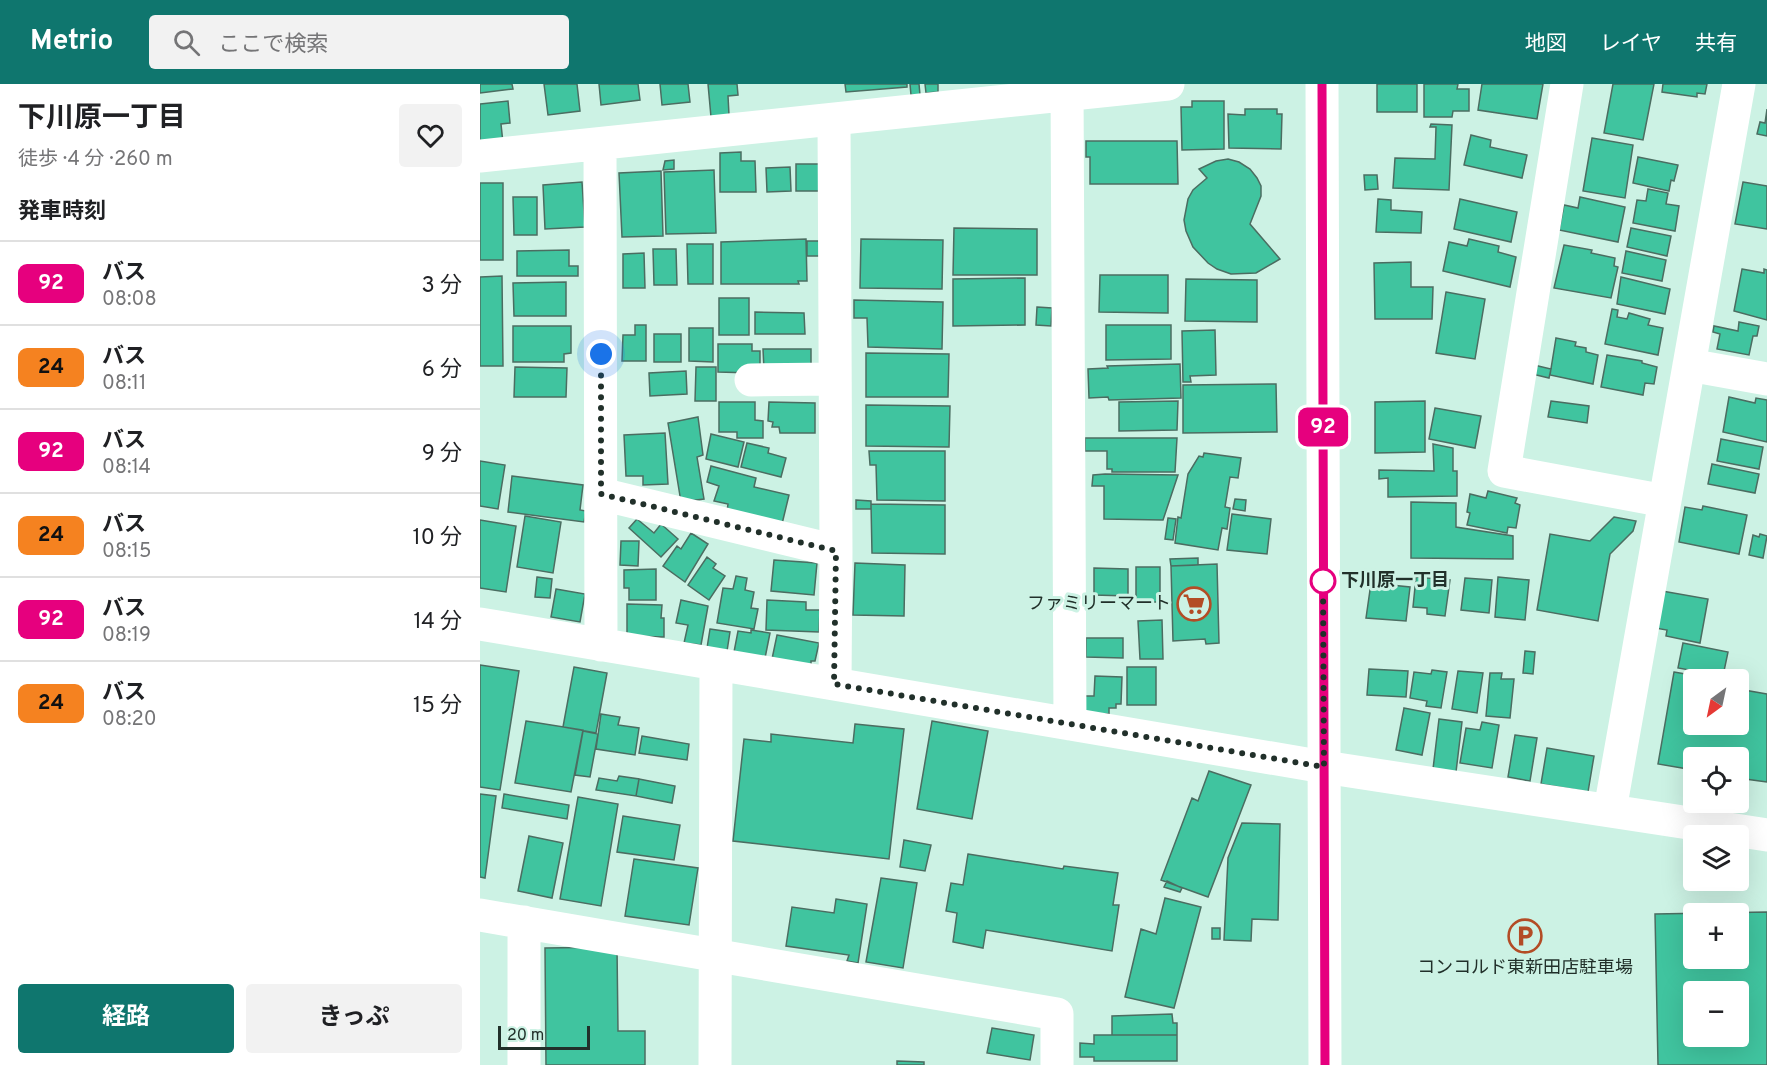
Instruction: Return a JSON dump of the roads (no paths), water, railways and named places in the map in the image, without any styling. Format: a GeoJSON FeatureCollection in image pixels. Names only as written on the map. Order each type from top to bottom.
{"type":"FeatureCollection","features":[{"type":"Feature","properties":{"kind":"street"},"geometry":{"type":"LineString","coordinates":[[480,156],[834,120],[1067,90],[1168,84]]}},
{"type":"Feature","properties":{"kind":"street"},"geometry":{"type":"LineString","coordinates":[[1322,84],[1325,1065]]}},
{"type":"Feature","properties":{"kind":"street"},"geometry":{"type":"LineString","coordinates":[[1567,84],[1504,471],[1665,501]]}},
{"type":"Feature","properties":{"kind":"street"},"geometry":{"type":"LineString","coordinates":[[1610,810],[1739,84]]}},
{"type":"Feature","properties":{"kind":"street"},"geometry":{"type":"LineString","coordinates":[[1067,90],[1070,724]]}},
{"type":"Feature","properties":{"kind":"street"},"geometry":{"type":"LineString","coordinates":[[834,120],[836,551],[834,684]]}},
{"type":"Feature","properties":{"kind":"street"},"geometry":{"type":"LineString","coordinates":[[600,144],[601,645]]}},
{"type":"Feature","properties":{"kind":"street"},"geometry":{"type":"LineString","coordinates":[[1689,365],[1767,379]]}},
{"type":"Feature","properties":{"kind":"street"},"geometry":{"type":"LineString","coordinates":[[751,380],[835,379]]}},
{"type":"Feature","properties":{"kind":"street"},"geometry":{"type":"LineString","coordinates":[[601,494],[836,551]]}},
{"type":"Feature","properties":{"kind":"street"},"geometry":{"type":"LineString","coordinates":[[480,624],[1324,767],[1767,835]]}},
{"type":"Feature","properties":{"kind":"street"},"geometry":{"type":"LineString","coordinates":[[716,665],[716,1065]]}},
{"type":"Feature","properties":{"kind":"street"},"geometry":{"type":"LineString","coordinates":[[480,915],[1057,1014],[1057,1065]]}},
{"type":"Feature","properties":{"kind":"street"},"geometry":{"type":"LineString","coordinates":[[524,922],[524,1065]]}},
{"type":"Feature","properties":{"kind":"place","name":"下川原一丁目"},"geometry":{"type":"Point","coordinates":[1323,581]}},
{"type":"Feature","properties":{"kind":"place","name":"ファミリーマート"},"geometry":{"type":"Point","coordinates":[1194,604]}},
{"type":"Feature","properties":{"kind":"place","name":"コンコルド東新田店駐車場"},"geometry":{"type":"Point","coordinates":[1525,936]}}]}
